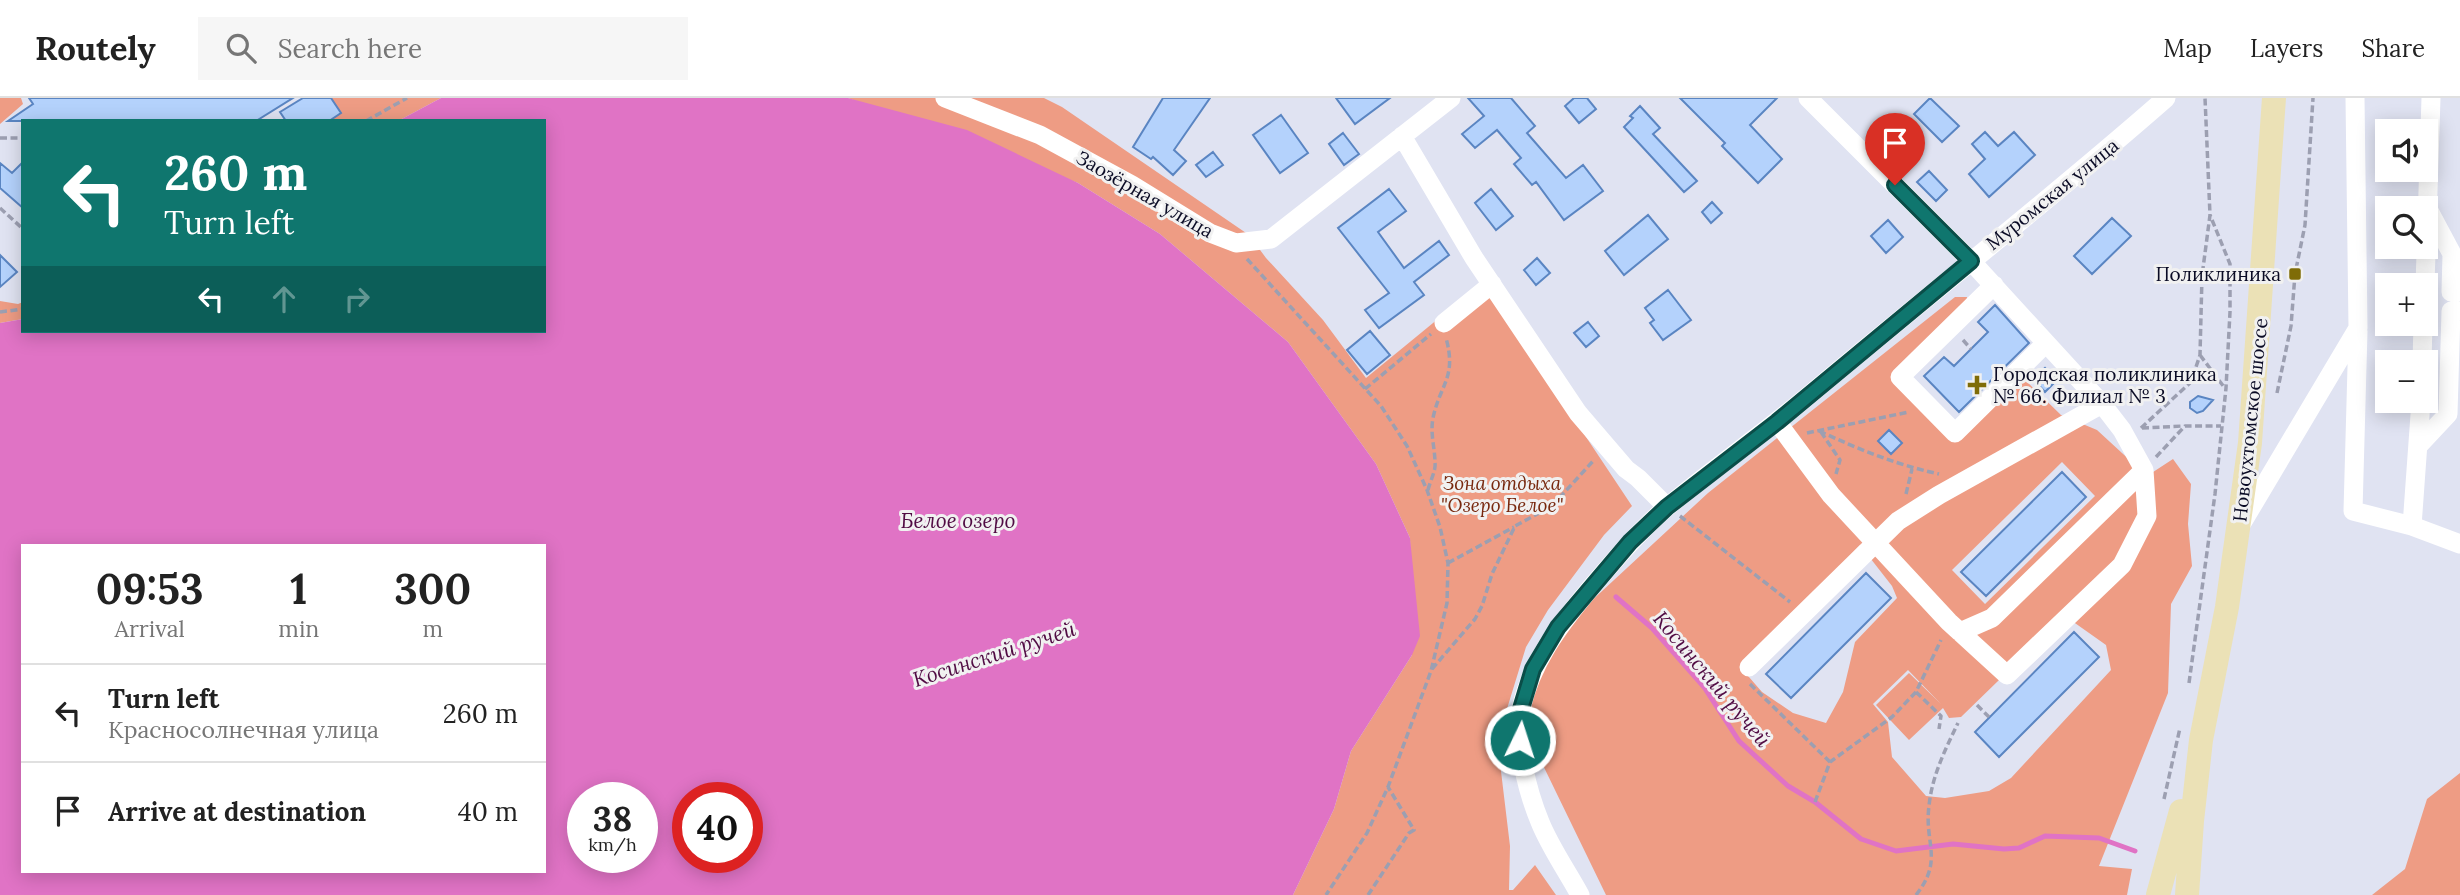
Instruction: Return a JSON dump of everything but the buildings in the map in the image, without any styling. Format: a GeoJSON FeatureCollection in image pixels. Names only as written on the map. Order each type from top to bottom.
{"type":"FeatureCollection","features":[{"type":"Feature","properties":{"kind":"main road","name":"Новоухтомское шоссе"},"geometry":{"type":"LineString","coordinates":[[2158,895],[2201,740],[2227,607],[2239,527],[2250,443],[2274,98]]}},
{"type":"Feature","properties":{"kind":"main road","name":"Новоухтомское шоссе"},"geometry":{"type":"LineString","coordinates":[[2187,895],[2201,740]]}},
{"type":"Feature","properties":{"kind":"street","name":"Заозёрная улица"},"geometry":{"type":"LineString","coordinates":[[946,98],[1040,135],[1132,185],[1210,233],[1236,243],[1271,239],[1402,136],[1440,102]]}},
{"type":"Feature","properties":{"kind":"street"},"geometry":{"type":"LineString","coordinates":[[1783,429],[1831,495],[1955,627],[2007,675],[2122,565],[2147,516],[2144,470],[2132,429],[2102,404],[1971,261],[1808,98]]}},
{"type":"Feature","properties":{"kind":"street","name":"Муромская улица"},"geometry":{"type":"LineString","coordinates":[[1580,895],[1540,823],[1520,740],[1520,712],[1533,669],[1558,627],[1630,542],[1667,507],[1783,429],[1971,261],[2087,167],[2166,98]]}},
{"type":"Feature","properties":{"kind":"street"},"geometry":{"type":"LineString","coordinates":[[2355,98],[2358,328],[2353,512],[2412,526],[2460,544]]}},
{"type":"Feature","properties":{"kind":"street"},"geometry":{"type":"LineString","coordinates":[[2427,196],[2431,98]]}},
{"type":"Feature","properties":{"kind":"street"},"geometry":{"type":"LineString","coordinates":[[1402,136],[1492,284],[1578,413],[1606,448],[1667,507]]}},
{"type":"Feature","properties":{"kind":"street"},"geometry":{"type":"LineString","coordinates":[[2419,445],[2448,414],[2451,311],[2458,302],[2451,292],[2452,254],[2438,229]]}},
{"type":"Feature","properties":{"kind":"street"},"geometry":{"type":"LineString","coordinates":[[1447,327],[1492,284]]}},
{"type":"Feature","properties":{"kind":"street"},"geometry":{"type":"LineString","coordinates":[[1994,285],[1900,377],[1955,433],[2046,343]]}},
{"type":"Feature","properties":{"kind":"street"},"geometry":{"type":"LineString","coordinates":[[2239,527],[2358,328]]}},
{"type":"Feature","properties":{"kind":"street"},"geometry":{"type":"LineString","coordinates":[[1749,667],[1898,521],[2102,404]]}},
{"type":"Feature","properties":{"kind":"street"},"geometry":{"type":"LineString","coordinates":[[2412,526],[2420,413]]}},
{"type":"Feature","properties":{"kind":"street"},"geometry":{"type":"LineString","coordinates":[[1955,627],[1992,618],[2144,470]]}},
{"type":"Feature","properties":{"kind":"path"},"geometry":{"type":"LineString","coordinates":[[370,119],[407,98]]}},
{"type":"Feature","properties":{"kind":"path"},"geometry":{"type":"LineString","coordinates":[[2132,429],[2192,382],[2200,355],[2202,276],[2210,215],[2205,98]]}},
{"type":"Feature","properties":{"kind":"path"},"geometry":{"type":"LineString","coordinates":[[2277,393],[2291,326],[2295,274],[2305,225],[2313,98]]}},
{"type":"Feature","properties":{"kind":"path"},"geometry":{"type":"LineString","coordinates":[[0,138],[21,138]]}},
{"type":"Feature","properties":{"kind":"path"},"geometry":{"type":"LineString","coordinates":[[0,208],[21,227]]}},
{"type":"Feature","properties":{"kind":"path"},"geometry":{"type":"LineString","coordinates":[[2189,684],[2216,494],[2226,388],[2230,264],[2210,215]]}},
{"type":"Feature","properties":{"kind":"path"},"geometry":{"type":"LineString","coordinates":[[0,217],[10,217]]}},
{"type":"Feature","properties":{"kind":"path"},"geometry":{"type":"LineString","coordinates":[[1236,243],[1252,268],[1381,406],[1407,446],[1427,491],[1440,527],[1448,563],[1447,603],[1431,671],[1388,787],[1367,833],[1326,895]]}},
{"type":"Feature","properties":{"kind":"path"},"geometry":{"type":"LineString","coordinates":[[0,312],[20,311]]}},
{"type":"Feature","properties":{"kind":"path"},"geometry":{"type":"LineString","coordinates":[[1365,389],[1447,327]]}},
{"type":"Feature","properties":{"kind":"path"},"geometry":{"type":"LineString","coordinates":[[1427,491],[1436,465],[1432,444],[1433,420],[1449,379],[1451,356],[1446,340],[1447,327]]}},
{"type":"Feature","properties":{"kind":"path"},"geometry":{"type":"LineString","coordinates":[[2200,355],[2226,388]]}},
{"type":"Feature","properties":{"kind":"path"},"geometry":{"type":"LineString","coordinates":[[1783,429],[1819,431],[1912,412]]}},
{"type":"Feature","properties":{"kind":"path"},"geometry":{"type":"LineString","coordinates":[[2144,470],[2185,426]]}},
{"type":"Feature","properties":{"kind":"path"},"geometry":{"type":"LineString","coordinates":[[2132,429],[2221,426]]}},
{"type":"Feature","properties":{"kind":"path"},"geometry":{"type":"LineString","coordinates":[[1819,431],[1874,456],[1912,469],[1938,474],[1957,485]]}},
{"type":"Feature","properties":{"kind":"path"},"geometry":{"type":"LineString","coordinates":[[1819,431],[1840,460],[1831,495]]}},
{"type":"Feature","properties":{"kind":"path"},"geometry":{"type":"LineString","coordinates":[[1448,563],[1552,506],[1606,448]]}},
{"type":"Feature","properties":{"kind":"path"},"geometry":{"type":"LineString","coordinates":[[1667,507],[1804,613]]}},
{"type":"Feature","properties":{"kind":"path"},"geometry":{"type":"LineString","coordinates":[[1431,671],[1475,619],[1492,574],[1515,526]]}},
{"type":"Feature","properties":{"kind":"path"},"geometry":{"type":"LineString","coordinates":[[1815,802],[1830,762],[1892,717],[1916,692],[1955,627]]}},
{"type":"Feature","properties":{"kind":"path"},"geometry":{"type":"LineString","coordinates":[[1749,667],[1742,676],[1830,762]]}},
{"type":"Feature","properties":{"kind":"path"},"geometry":{"type":"LineString","coordinates":[[1916,692],[1941,716],[1939,729]]}},
{"type":"Feature","properties":{"kind":"path"},"geometry":{"type":"LineString","coordinates":[[1977,705],[1989,717]]}},
{"type":"Feature","properties":{"kind":"path"},"geometry":{"type":"LineString","coordinates":[[1916,895],[1933,864],[1928,807],[1937,767],[1958,723]]}},
{"type":"Feature","properties":{"kind":"path"},"geometry":{"type":"LineString","coordinates":[[2163,804],[2181,724]]}},
{"type":"Feature","properties":{"kind":"path"},"geometry":{"type":"LineString","coordinates":[[1368,895],[1414,830],[1388,787]]}},
{"type":"Feature","properties":{"kind":"green space"},"geometry":{"type":"Polygon","coordinates":[[[0,98],[21,98],[23,104],[0,124],[0,98]]]}},
{"type":"Feature","properties":{"kind":"green space"},"geometry":{"type":"Polygon","coordinates":[[[331,98],[441,98],[402,119],[332,119],[340,113],[331,98]]]}},
{"type":"Feature","properties":{"kind":"green space","name":"Зона отдыха \"Озеро Белое\""},"geometry":{"type":"Polygon","coordinates":[[[848,98],[1044,98],[1062,107],[1249,235],[1266,258],[1323,320],[1366,378],[1483,282],[1632,506],[1604,535],[1548,610],[1526,647],[1506,712],[1500,763],[1510,846],[1509,890],[1513,890],[1535,865],[1556,895],[1293,895],[1334,809],[1351,751],[1412,655],[1410,538],[1376,464],[1288,342],[1160,234],[1078,183],[848,98]]]}},
{"type":"Feature","properties":{"kind":"green space"},"geometry":{"type":"Polygon","coordinates":[[[1955,297],[1967,297],[1966,308],[1891,377],[1955,438],[2021,376],[2061,415],[2097,430],[2147,476],[2173,459],[2191,484],[2188,524],[2192,566],[2171,604],[2168,693],[2099,866],[2132,869],[2127,895],[1606,895],[1538,755],[1529,700],[1552,650],[1587,605],[1708,493],[1955,297]],[[1889,430],[1878,441],[1891,454],[1902,443],[1889,430]],[[2062,462],[1952,570],[1985,604],[2095,496],[2062,462]],[[1860,545],[1742,669],[1762,692],[1793,713],[1826,723],[1843,692],[1855,642],[1897,598],[1892,586],[1860,545]],[[2065,616],[1961,717],[1949,718],[1943,708],[1909,740],[1876,705],[1909,673],[1941,704],[1908,670],[1873,704],[1888,722],[1892,757],[1926,796],[1945,798],[1989,791],[2011,778],[2111,670],[2106,645],[2065,616]]]}},
{"type":"Feature","properties":{"kind":"green space"},"geometry":{"type":"Polygon","coordinates":[[[0,301],[21,303],[21,319],[0,323],[0,301]]]}},
{"type":"Feature","properties":{"kind":"green space"},"geometry":{"type":"Polygon","coordinates":[[[2460,773],[2460,895],[2372,895],[2405,869],[2427,799],[2460,773]]]}},
{"type":"Feature","properties":{"kind":"water","name":"Белое озеро"},"geometry":{"type":"Polygon","coordinates":[[[441,98],[848,98],[967,130],[1078,183],[1160,234],[1288,342],[1376,464],[1410,538],[1420,636],[1412,655],[1351,751],[1334,809],[1293,895],[0,895],[0,323],[21,319],[21,333],[546,333],[546,119],[402,119],[441,98]]]}},
{"type":"Feature","properties":{"kind":"waterway","name":"Косинский ручей"},"geometry":{"type":"LineString","coordinates":[[1616,597],[1652,628],[1704,687],[1739,741],[1788,786],[1815,802],[1861,839],[1896,851],[1953,844],[2019,848],[2045,836],[2099,838],[2135,851]]}},
{"type":"Feature","properties":{"kind":"place","name":"Поликлиника"},"geometry":{"type":"Point","coordinates":[2295,274]}},
{"type":"Feature","properties":{"kind":"place","name":"Городская поликлиника № 66. Филиал № 3"},"geometry":{"type":"Point","coordinates":[1977,385]}},
{"type":"Feature","properties":{"kind":"route"},"geometry":{"type":"LineString","coordinates":[[1520,740],[1520,712],[1533,669],[1558,627],[1630,542],[1667,507],[1777,422],[1971,261],[1895,185]]}}]}
